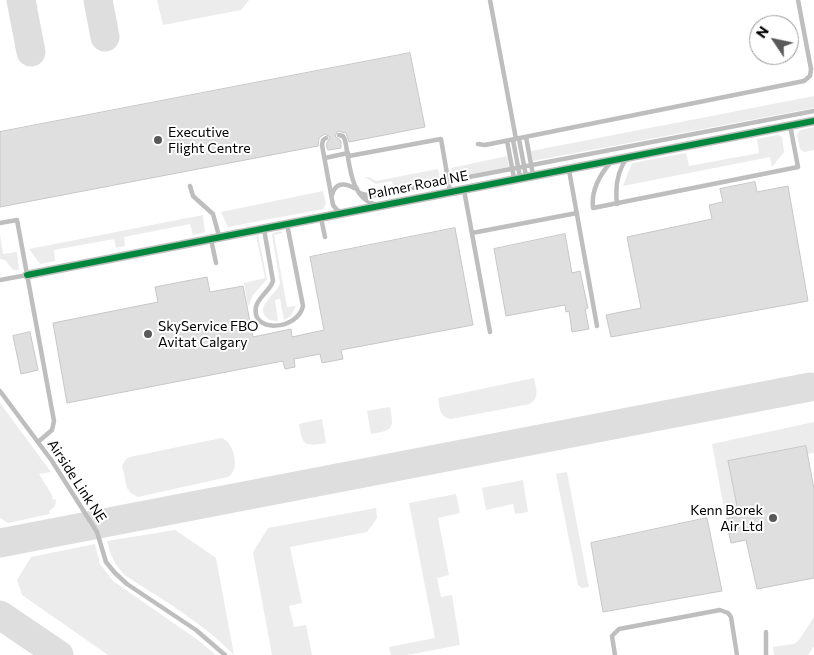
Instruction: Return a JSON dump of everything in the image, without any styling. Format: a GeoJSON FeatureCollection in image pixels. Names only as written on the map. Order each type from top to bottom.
{"type":"FeatureCollection","features":[{"type":"Feature","properties":{"kind":"street","name":"Palmer Road NE"},"geometry":{"type":"LineString","coordinates":[[27,274],[628,157],[716,135],[814,121]]}},
{"type":"Feature","properties":{"kind":"lane"},"geometry":{"type":"LineString","coordinates":[[490,0],[516,139],[518,167],[523,177]]}},
{"type":"Feature","properties":{"kind":"lane"},"geometry":{"type":"LineString","coordinates":[[478,144],[484,146],[804,81],[810,76],[811,68],[798,0]]}},
{"type":"Feature","properties":{"kind":"lane"},"geometry":{"type":"LineString","coordinates":[[339,135],[345,138],[354,185],[358,192],[370,196],[512,168],[716,135],[814,111]]}},
{"type":"Feature","properties":{"kind":"lane"},"geometry":{"type":"LineString","coordinates":[[613,160],[606,167],[594,188],[593,208],[798,167],[790,125]]}},
{"type":"Feature","properties":{"kind":"lane"},"geometry":{"type":"LineString","coordinates":[[523,177],[531,165],[526,137]]}},
{"type":"Feature","properties":{"kind":"lane"},"geometry":{"type":"LineString","coordinates":[[326,138],[322,142],[334,208],[344,212]]}},
{"type":"Feature","properties":{"kind":"lane"},"geometry":{"type":"LineString","coordinates":[[325,158],[441,139],[450,191]]}},
{"type":"Feature","properties":{"kind":"lane"},"geometry":{"type":"LineString","coordinates":[[516,139],[525,166],[523,177]]}},
{"type":"Feature","properties":{"kind":"lane"},"geometry":{"type":"LineString","coordinates":[[507,141],[512,168],[523,177]]}},
{"type":"Feature","properties":{"kind":"lane"},"geometry":{"type":"LineString","coordinates":[[616,204],[618,178],[621,167],[628,157]]}},
{"type":"Feature","properties":{"kind":"lane"},"geometry":{"type":"LineString","coordinates":[[569,168],[598,326]]}},
{"type":"Feature","properties":{"kind":"lane"},"geometry":{"type":"LineString","coordinates":[[332,196],[335,188],[340,184],[350,186],[366,201],[377,206]]}},
{"type":"Feature","properties":{"kind":"lane"},"geometry":{"type":"LineString","coordinates":[[190,186],[193,196],[213,214],[217,225],[215,237],[216,263]]}},
{"type":"Feature","properties":{"kind":"lane"},"geometry":{"type":"LineString","coordinates":[[464,188],[490,332]]}},
{"type":"Feature","properties":{"kind":"lane"},"geometry":{"type":"LineString","coordinates":[[472,233],[577,213]]}},
{"type":"Feature","properties":{"kind":"lane"},"geometry":{"type":"LineString","coordinates":[[321,216],[325,238]]}},
{"type":"Feature","properties":{"kind":"lane"},"geometry":{"type":"LineString","coordinates":[[0,223],[17,220],[54,421],[52,430],[38,442]]}},
{"type":"Feature","properties":{"kind":"lane"},"geometry":{"type":"LineString","coordinates":[[264,228],[273,281],[257,304],[256,313],[263,323],[273,326],[293,321],[300,315],[303,306],[287,223]]}},
{"type":"Feature","properties":{"kind":"lane"},"geometry":{"type":"LineString","coordinates":[[0,280],[27,274]]}},
{"type":"Feature","properties":{"kind":"lane","name":"Airside Link NE"},"geometry":{"type":"LineString","coordinates":[[0,391],[52,461],[97,532],[106,562],[114,574],[196,630],[225,655]]}},
{"type":"Feature","properties":{"kind":"lane"},"geometry":{"type":"LineString","coordinates":[[615,655],[612,636],[618,629],[720,610],[725,611],[731,617],[737,655]]}},
{"type":"Feature","properties":{"kind":"lane"},"geometry":{"type":"LineString","coordinates":[[766,632],[766,655]]}},
{"type":"Feature","properties":{"kind":"shaded area"},"geometry":{"type":"Polygon","coordinates":[[[157,0],[249,0],[241,10],[163,25],[157,0]]]}},
{"type":"Feature","properties":{"kind":"shaded area"},"geometry":{"type":"Polygon","coordinates":[[[814,96],[814,108],[533,161],[531,151],[814,96]]]}},
{"type":"Feature","properties":{"kind":"shaded area"},"geometry":{"type":"Polygon","coordinates":[[[814,127],[814,150],[804,152],[800,149],[797,135],[800,130],[814,127]]]}},
{"type":"Feature","properties":{"kind":"shaded area"},"geometry":{"type":"Polygon","coordinates":[[[778,135],[782,137],[784,152],[772,167],[770,157],[623,186],[632,163],[686,153],[689,166],[759,153],[757,139],[778,135]]]}},
{"type":"Feature","properties":{"kind":"shaded area"},"geometry":{"type":"Polygon","coordinates":[[[507,156],[509,167],[453,179],[451,168],[507,156]]]}},
{"type":"Feature","properties":{"kind":"shaded area"},"geometry":{"type":"Polygon","coordinates":[[[438,169],[440,179],[394,188],[392,181],[376,184],[365,177],[376,181],[438,169]]]}},
{"type":"Feature","properties":{"kind":"shaded area"},"geometry":{"type":"Polygon","coordinates":[[[323,191],[326,203],[323,209],[228,227],[221,212],[323,191]]]}},
{"type":"Feature","properties":{"kind":"shaded area"},"geometry":{"type":"Polygon","coordinates":[[[203,215],[205,232],[193,235],[190,224],[124,237],[125,246],[116,248],[114,239],[54,250],[55,261],[40,264],[29,249],[203,215]]]}},
{"type":"Feature","properties":{"kind":"shaded area"},"geometry":{"type":"Polygon","coordinates":[[[281,231],[282,233],[274,235],[287,307],[296,306],[291,316],[284,320],[280,299],[275,300],[278,321],[275,321],[267,318],[263,309],[280,283],[272,235],[281,231]]]}},
{"type":"Feature","properties":{"kind":"shaded area"},"geometry":{"type":"Polygon","coordinates":[[[0,234],[3,254],[17,252],[19,270],[13,270],[5,260],[0,259],[0,234]]]}},
{"type":"Feature","properties":{"kind":"shaded area"},"geometry":{"type":"Polygon","coordinates":[[[258,235],[267,279],[253,295],[248,307],[244,283],[265,278],[256,236],[258,235]]]}},
{"type":"Feature","properties":{"kind":"shaded area"},"geometry":{"type":"Polygon","coordinates":[[[534,378],[536,395],[530,404],[451,419],[444,416],[441,412],[438,398],[534,378]]]}},
{"type":"Feature","properties":{"kind":"shaded area"},"geometry":{"type":"Polygon","coordinates":[[[0,403],[51,472],[39,474],[53,500],[56,499],[55,506],[49,511],[50,514],[8,523],[0,518],[0,403]]]}},
{"type":"Feature","properties":{"kind":"shaded area"},"geometry":{"type":"Polygon","coordinates":[[[390,407],[391,427],[388,430],[371,434],[367,411],[390,407]]]}},
{"type":"Feature","properties":{"kind":"shaded area"},"geometry":{"type":"Polygon","coordinates":[[[322,419],[326,443],[313,445],[305,443],[301,436],[299,424],[322,419]]]}},
{"type":"Feature","properties":{"kind":"shaded area"},"geometry":{"type":"Polygon","coordinates":[[[814,422],[814,453],[807,454],[805,446],[728,462],[739,516],[726,519],[712,444],[814,422]]]}},
{"type":"Feature","properties":{"kind":"shaded area"},"geometry":{"type":"Polygon","coordinates":[[[221,438],[229,444],[234,456],[234,468],[228,477],[138,497],[127,488],[122,466],[126,459],[221,438]]]}},
{"type":"Feature","properties":{"kind":"shaded area"},"geometry":{"type":"Polygon","coordinates":[[[567,472],[589,587],[582,588],[578,585],[556,474],[567,472]]]}},
{"type":"Feature","properties":{"kind":"shaded area"},"geometry":{"type":"Polygon","coordinates":[[[523,480],[528,512],[515,514],[513,504],[486,510],[482,488],[523,480]]]}},
{"type":"Feature","properties":{"kind":"shaded area"},"geometry":{"type":"Polygon","coordinates":[[[456,494],[460,513],[438,518],[449,575],[437,578],[441,597],[452,595],[460,645],[407,655],[391,655],[389,647],[435,638],[409,503],[456,494]]]}},
{"type":"Feature","properties":{"kind":"shaded area"},"geometry":{"type":"Polygon","coordinates":[[[376,508],[377,518],[367,532],[290,547],[302,603],[289,606],[294,627],[306,625],[312,655],[272,655],[253,552],[268,528],[376,508]]]}},
{"type":"Feature","properties":{"kind":"shaded area"},"geometry":{"type":"Polygon","coordinates":[[[175,530],[216,558],[234,655],[196,622],[126,576],[114,560],[107,541],[175,530]]]}},
{"type":"Feature","properties":{"kind":"shaded area"},"geometry":{"type":"Polygon","coordinates":[[[95,544],[100,564],[113,581],[198,640],[216,655],[108,655],[22,595],[17,580],[31,557],[95,544]]]}},
{"type":"Feature","properties":{"kind":"shaded area"},"geometry":{"type":"Polygon","coordinates":[[[814,617],[814,646],[808,655],[774,655],[773,647],[794,644],[799,640],[814,617]]]}},
{"type":"Feature","properties":{"kind":"building","name":"Executive Flight Centre"},"geometry":{"type":"Polygon","coordinates":[[[410,53],[425,127],[349,142],[346,133],[338,131],[335,136],[341,141],[341,148],[328,150],[326,145],[330,137],[325,134],[319,138],[318,146],[0,207],[0,132],[410,53]]]}},
{"type":"Feature","properties":{"kind":"building"},"geometry":{"type":"Polygon","coordinates":[[[755,182],[757,192],[788,186],[808,301],[611,337],[606,315],[641,308],[627,237],[712,219],[709,205],[723,202],[720,189],[755,182]]]}},
{"type":"Feature","properties":{"kind":"building"},"geometry":{"type":"Polygon","coordinates":[[[455,228],[473,325],[341,350],[343,359],[322,363],[320,354],[294,359],[295,367],[285,369],[283,361],[67,403],[53,323],[158,302],[155,287],[207,277],[210,292],[243,286],[253,337],[291,329],[292,337],[324,330],[310,257],[455,228]]]}},
{"type":"Feature","properties":{"kind":"building"},"geometry":{"type":"Polygon","coordinates":[[[565,234],[572,273],[580,271],[588,308],[585,309],[589,329],[572,332],[569,311],[566,312],[565,305],[506,316],[494,249],[565,234]]]}},
{"type":"Feature","properties":{"kind":"building"},"geometry":{"type":"Polygon","coordinates":[[[30,332],[38,370],[21,374],[13,336],[30,332]]]}},
{"type":"Feature","properties":{"kind":"building","name":"Kenn Borek Air Ltd"},"geometry":{"type":"Polygon","coordinates":[[[806,446],[814,489],[814,578],[757,589],[746,540],[731,543],[726,519],[739,516],[728,461],[806,446]]]}},
{"type":"Feature","properties":{"kind":"building"},"geometry":{"type":"Polygon","coordinates":[[[707,518],[722,591],[603,612],[591,543],[707,518]]]}},
{"type":"Feature","properties":{"kind":"taxiway"},"geometry":{"type":"LineString","coordinates":[[21,0],[31,52]]}},
{"type":"Feature","properties":{"kind":"taxiway"},"geometry":{"type":"LineString","coordinates":[[98,0],[105,37]]}},
{"type":"Feature","properties":{"kind":"taxiway"},"geometry":{"type":"LineString","coordinates":[[0,543],[810,387]]}},
{"type":"Feature","properties":{"kind":"taxiway"},"geometry":{"type":"LineString","coordinates":[[0,615],[59,655]]}},
{"type":"Feature","properties":{"kind":"cycle path"},"geometry":{"type":"LineString","coordinates":[[27,275],[814,121]]}},
{"type":"Feature","properties":{"kind":"place","name":"Executive Flight Centre"},"geometry":{"type":"Point","coordinates":[158,140]}},
{"type":"Feature","properties":{"kind":"place","name":"SkyService FBO Avitat Calgary"},"geometry":{"type":"Point","coordinates":[148,334]}},
{"type":"Feature","properties":{"kind":"place","name":"Kenn Borek Air Ltd"},"geometry":{"type":"Point","coordinates":[773,518]}}]}
